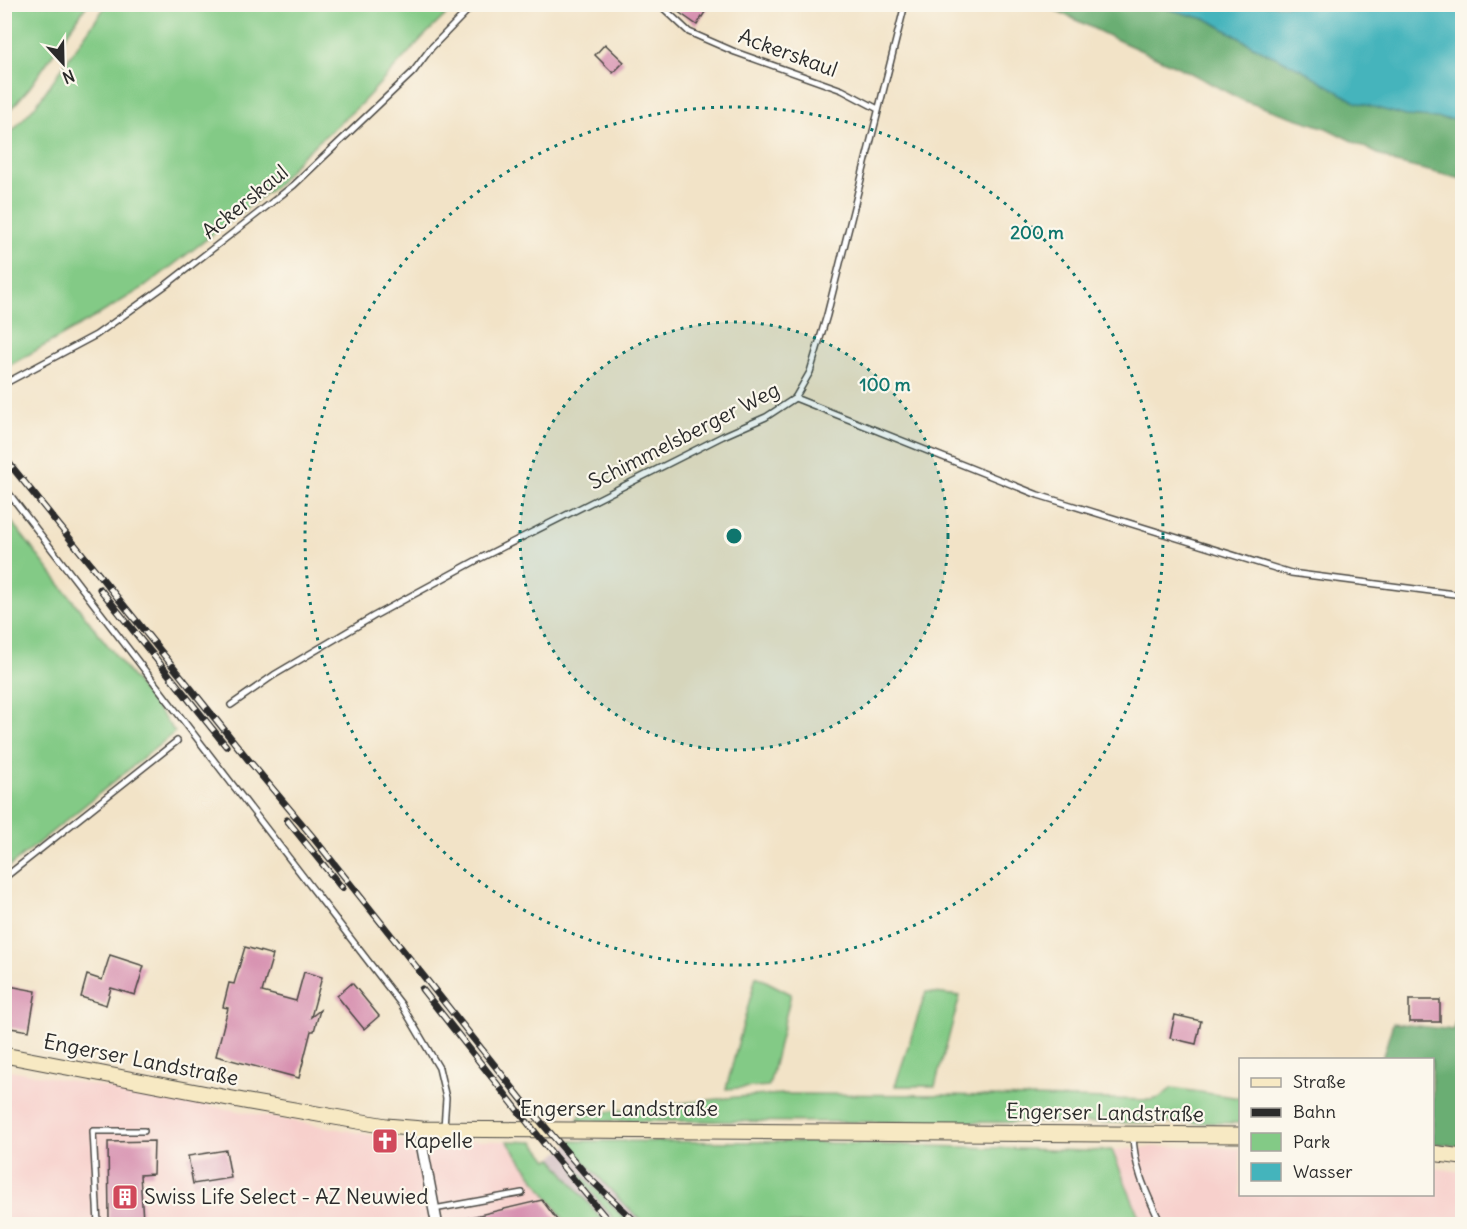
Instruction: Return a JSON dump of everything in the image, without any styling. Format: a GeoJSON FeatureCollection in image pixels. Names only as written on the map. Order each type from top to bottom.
{"type":"FeatureCollection","features":[{"type":"Feature","properties":{"kind":"main road","name":"Engerser Landstraße"},"geometry":{"type":"LineString","coordinates":[[4,1055],[249,1102],[386,1126],[422,1129],[1239,1135]]}},
{"type":"Feature","properties":{"kind":"main road"},"geometry":{"type":"LineString","coordinates":[[1434,1153],[1462,1157]]}},
{"type":"Feature","properties":{"kind":"street"},"geometry":{"type":"LineString","coordinates":[[422,1129],[421,1141],[437,1224]]}},
{"type":"Feature","properties":{"kind":"lane","name":"Ackerskaul"},"geometry":{"type":"LineString","coordinates":[[4,384],[96,335],[166,285],[294,185],[413,72],[431,48],[474,4]]}},
{"type":"Feature","properties":{"kind":"lane","name":"Ackerskaul"},"geometry":{"type":"LineString","coordinates":[[659,4],[690,32],[735,52],[842,90],[878,109]]}},
{"type":"Feature","properties":{"kind":"lane","name":"Schimmelsberger Weg"},"geometry":{"type":"LineString","coordinates":[[231,705],[284,669],[467,565],[723,436],[766,417],[795,398],[810,372],[827,315],[905,4]]}},
{"type":"Feature","properties":{"kind":"lane"},"geometry":{"type":"LineString","coordinates":[[795,398],[1038,495],[1291,573],[1462,595]]}},
{"type":"Feature","properties":{"kind":"lane"},"geometry":{"type":"LineString","coordinates":[[4,487],[401,1004],[439,1068],[446,1098],[444,1128]]}},
{"type":"Feature","properties":{"kind":"lane"},"geometry":{"type":"LineString","coordinates":[[4,878],[177,741]]}},
{"type":"Feature","properties":{"kind":"lane"},"geometry":{"type":"LineString","coordinates":[[98,1224],[93,1131],[144,1131]]}},
{"type":"Feature","properties":{"kind":"lane"},"geometry":{"type":"LineString","coordinates":[[1133,1134],[1136,1165],[1161,1224]]}},
{"type":"Feature","properties":{"kind":"lane"},"geometry":{"type":"LineString","coordinates":[[434,1209],[522,1193]]}},
{"type":"Feature","properties":{"kind":"shaded area"},"geometry":{"type":"Polygon","coordinates":[[[4,1069],[399,1140],[507,1141],[567,1224],[5,1224],[4,1069]]]}},
{"type":"Feature","properties":{"kind":"shaded area"},"geometry":{"type":"Polygon","coordinates":[[[569,1144],[645,1224],[631,1224],[578,1171],[575,1172],[618,1224],[605,1224],[552,1158],[569,1144]]]}},
{"type":"Feature","properties":{"kind":"shaded area"},"geometry":{"type":"Polygon","coordinates":[[[1207,1146],[1239,1149],[1239,1196],[1434,1196],[1434,1168],[1462,1172],[1462,1224],[1142,1224],[1112,1150],[1207,1146]]]}},
{"type":"Feature","properties":{"kind":"green space"},"geometry":{"type":"Polygon","coordinates":[[[5,4],[87,5],[30,87],[5,116],[5,4]]]}},
{"type":"Feature","properties":{"kind":"green space"},"geometry":{"type":"Polygon","coordinates":[[[107,4],[456,5],[360,105],[300,158],[278,184],[146,286],[5,368],[5,139],[36,105],[107,4]]]}},
{"type":"Feature","properties":{"kind":"green space"},"geometry":{"type":"Polygon","coordinates":[[[1045,5],[1152,5],[1209,20],[1260,50],[1406,116],[1462,120],[1462,179],[1396,163],[1326,128],[1244,101],[1187,71],[1045,5]]]}},
{"type":"Feature","properties":{"kind":"green space"},"geometry":{"type":"Polygon","coordinates":[[[4,512],[175,732],[5,870],[4,870],[4,512]]]}},
{"type":"Feature","properties":{"kind":"green space"},"geometry":{"type":"Polygon","coordinates":[[[756,976],[791,994],[769,1086],[726,1089],[756,976]]]}},
{"type":"Feature","properties":{"kind":"green space"},"geometry":{"type":"Polygon","coordinates":[[[926,992],[960,996],[935,1086],[895,1086],[926,992]]]}},
{"type":"Feature","properties":{"kind":"green space"},"geometry":{"type":"Polygon","coordinates":[[[1462,998],[1462,1147],[1434,1143],[1434,1058],[1382,1058],[1393,1023],[1453,1030],[1462,998]]]}},
{"type":"Feature","properties":{"kind":"green space"},"geometry":{"type":"Polygon","coordinates":[[[1172,1088],[1239,1098],[1239,1123],[577,1121],[580,1115],[736,1097],[783,1094],[1151,1100],[1159,1098],[1172,1088]]]}},
{"type":"Feature","properties":{"kind":"green space"},"geometry":{"type":"Polygon","coordinates":[[[507,1141],[534,1142],[548,1160],[552,1158],[605,1224],[567,1224],[507,1141]]]}},
{"type":"Feature","properties":{"kind":"green space"},"geometry":{"type":"Polygon","coordinates":[[[567,1141],[801,1142],[1112,1150],[1142,1224],[645,1224],[567,1141]]]}},
{"type":"Feature","properties":{"kind":"green space"},"geometry":{"type":"Polygon","coordinates":[[[577,1170],[631,1224],[618,1224],[575,1172],[577,1170]]]}},
{"type":"Feature","properties":{"kind":"water"},"geometry":{"type":"Polygon","coordinates":[[[1152,5],[1462,5],[1462,120],[1406,116],[1355,102],[1303,70],[1260,50],[1209,20],[1152,5]]]}},
{"type":"Feature","properties":{"kind":"building"},"geometry":{"type":"Polygon","coordinates":[[[667,4],[710,4],[697,25],[667,4]]]}},
{"type":"Feature","properties":{"kind":"building"},"geometry":{"type":"Polygon","coordinates":[[[605,44],[624,62],[613,73],[595,55],[605,44]]]}},
{"type":"Feature","properties":{"kind":"building"},"geometry":{"type":"Polygon","coordinates":[[[245,947],[273,955],[262,992],[296,1001],[304,972],[322,977],[311,1017],[320,1010],[314,1031],[311,1031],[299,1078],[216,1056],[228,1008],[223,1007],[229,983],[234,984],[245,947]]]}},
{"type":"Feature","properties":{"kind":"building"},"geometry":{"type":"Polygon","coordinates":[[[110,955],[144,966],[135,995],[111,988],[106,1005],[81,997],[87,975],[102,980],[110,955]]]}},
{"type":"Feature","properties":{"kind":"building"},"geometry":{"type":"Polygon","coordinates":[[[352,983],[379,1016],[364,1029],[337,996],[352,983]]]}},
{"type":"Feature","properties":{"kind":"building"},"geometry":{"type":"Polygon","coordinates":[[[4,985],[36,991],[29,1031],[4,1027],[4,985]]]}},
{"type":"Feature","properties":{"kind":"building"},"geometry":{"type":"Polygon","coordinates":[[[1409,1000],[1440,1000],[1440,1022],[1409,1022],[1409,1000]]]}},
{"type":"Feature","properties":{"kind":"building"},"geometry":{"type":"Polygon","coordinates":[[[1175,1015],[1201,1021],[1196,1044],[1170,1038],[1175,1015]]]}},
{"type":"Feature","properties":{"kind":"building","name":"Swiss Life Select - AZ Neuwied"},"geometry":{"type":"Polygon","coordinates":[[[154,1141],[153,1174],[140,1175],[143,1220],[109,1220],[108,1142],[154,1141]]]}},
{"type":"Feature","properties":{"kind":"building"},"geometry":{"type":"Polygon","coordinates":[[[226,1150],[231,1178],[193,1184],[188,1156],[226,1150]]]}},
{"type":"Feature","properties":{"kind":"building"},"geometry":{"type":"Polygon","coordinates":[[[542,1200],[560,1224],[459,1224],[458,1220],[542,1200]]]}},
{"type":"Feature","properties":{"kind":"railway"},"geometry":{"type":"LineString","coordinates":[[4,457],[312,836],[523,1101],[588,1177],[638,1224]]}},
{"type":"Feature","properties":{"kind":"railway"},"geometry":{"type":"LineString","coordinates":[[100,589],[226,746]]}},
{"type":"Feature","properties":{"kind":"railway"},"geometry":{"type":"LineString","coordinates":[[287,820],[342,888]]}},
{"type":"Feature","properties":{"kind":"railway"},"geometry":{"type":"LineString","coordinates":[[422,989],[554,1156],[611,1224]]}},
{"type":"Feature","properties":{"kind":"place","name":"Kapelle"},"geometry":{"type":"Point","coordinates":[385,1141]}},
{"type":"Feature","properties":{"kind":"place","name":"Swiss Life Select - AZ Neuwied"},"geometry":{"type":"Point","coordinates":[125,1197]}}]}
